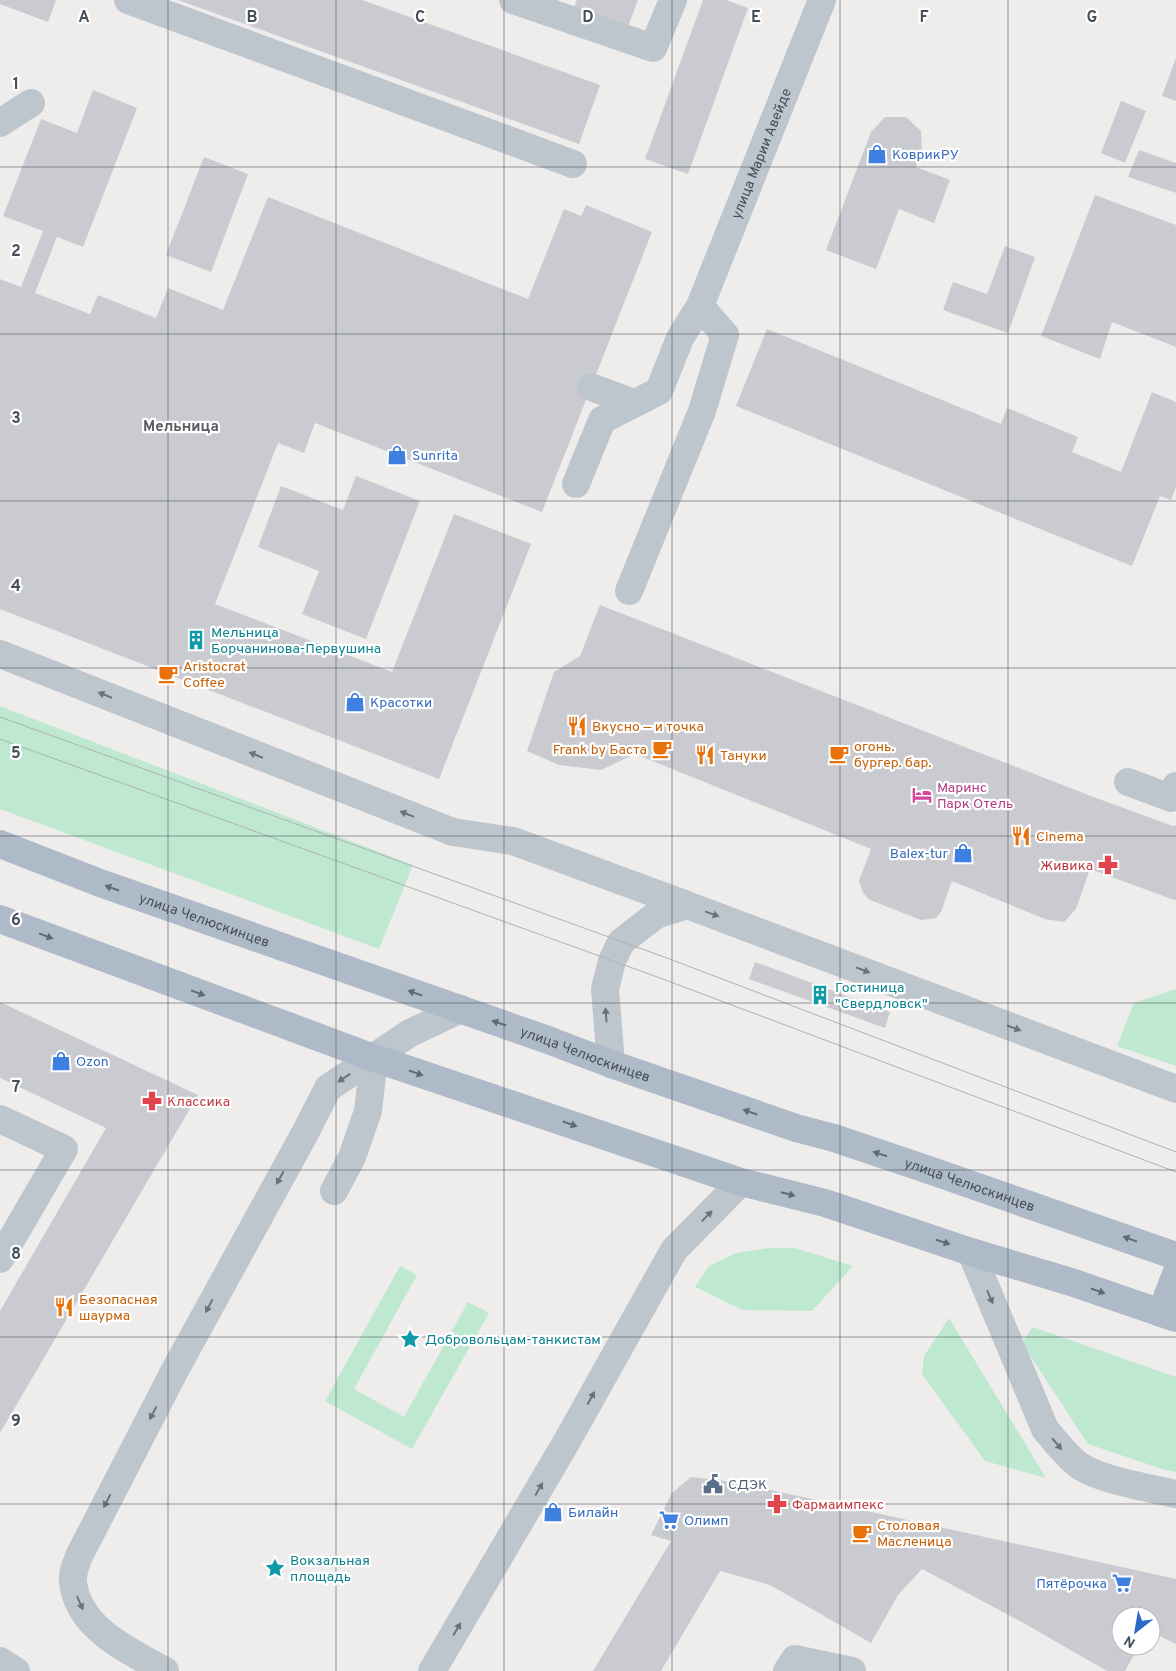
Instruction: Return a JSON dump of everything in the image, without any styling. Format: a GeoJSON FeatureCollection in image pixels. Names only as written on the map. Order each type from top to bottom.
{"type":"FeatureCollection","features":[{"type":"Feature","properties":{"kind":"main road","name":"улица Челюскинцев"},"geometry":{"type":"LineString","coordinates":[[0,844],[100,883],[461,1009],[611,1064],[796,1128],[834,1138],[935,1172],[1176,1256]]}},
{"type":"Feature","properties":{"kind":"main road"},"geometry":{"type":"LineString","coordinates":[[0,918],[374,1058],[741,1182],[825,1203],[971,1252],[1071,1282],[1168,1316],[1176,1274]]}},
{"type":"Feature","properties":{"kind":"street"},"geometry":{"type":"LineString","coordinates":[[128,0],[573,164]]}},
{"type":"Feature","properties":{"kind":"street"},"geometry":{"type":"LineString","coordinates":[[513,0],[653,48],[673,0]]}},
{"type":"Feature","properties":{"kind":"street","name":"улица Марии Авейде"},"geometry":{"type":"LineString","coordinates":[[576,484],[584,436],[602,420],[659,391],[680,338],[700,306],[822,0]]}},
{"type":"Feature","properties":{"kind":"street"},"geometry":{"type":"LineString","coordinates":[[0,123],[31,103]]}},
{"type":"Feature","properties":{"kind":"street"},"geometry":{"type":"LineString","coordinates":[[629,591],[702,411],[724,335],[700,306]]}},
{"type":"Feature","properties":{"kind":"street"},"geometry":{"type":"LineString","coordinates":[[591,387],[634,403]]}},
{"type":"Feature","properties":{"kind":"street"},"geometry":{"type":"LineString","coordinates":[[0,654],[453,832],[513,841],[1176,1089]]}},
{"type":"Feature","properties":{"kind":"street"},"geometry":{"type":"LineString","coordinates":[[1128,782],[1171,798],[1176,786]]}},
{"type":"Feature","properties":{"kind":"street"},"geometry":{"type":"LineString","coordinates":[[611,1064],[605,989],[612,961],[621,942],[656,916],[686,905]]}},
{"type":"Feature","properties":{"kind":"street"},"geometry":{"type":"LineString","coordinates":[[165,1671],[125,1649],[101,1631],[85,1613],[77,1597],[73,1582],[74,1569],[79,1556],[166,1387],[304,1136],[328,1088],[410,1033],[461,1009]]}},
{"type":"Feature","properties":{"kind":"street"},"geometry":{"type":"LineString","coordinates":[[334,1191],[352,1157],[368,1111],[374,1058]]}},
{"type":"Feature","properties":{"kind":"street"},"geometry":{"type":"LineString","coordinates":[[0,1119],[64,1149],[0,1259]]}},
{"type":"Feature","properties":{"kind":"street"},"geometry":{"type":"LineString","coordinates":[[432,1671],[567,1441],[674,1250],[741,1182]]}},
{"type":"Feature","properties":{"kind":"street"},"geometry":{"type":"LineString","coordinates":[[971,1252],[1045,1430],[1065,1454],[1081,1467],[1097,1475],[1176,1494]]}},
{"type":"Feature","properties":{"kind":"street"},"geometry":{"type":"LineString","coordinates":[[787,1671],[795,1659],[852,1671]]}},
{"type":"Feature","properties":{"kind":"street"},"geometry":{"type":"LineString","coordinates":[[0,1661],[16,1671]]}},
{"type":"Feature","properties":{"kind":"green space"},"geometry":{"type":"Polygon","coordinates":[[[0,706],[413,865],[379,949],[0,809],[0,706]]]}},
{"type":"Feature","properties":{"kind":"green space"},"geometry":{"type":"Polygon","coordinates":[[[1176,989],[1176,1066],[1117,1046],[1134,1003],[1176,989]]]}},
{"type":"Feature","properties":{"kind":"green space"},"geometry":{"type":"Polygon","coordinates":[[[769,1248],[795,1248],[853,1266],[812,1311],[743,1310],[695,1287],[709,1266],[736,1253],[769,1248]]]}},
{"type":"Feature","properties":{"kind":"green space"},"geometry":{"type":"Polygon","coordinates":[[[400,1266],[417,1275],[354,1389],[404,1417],[468,1302],[489,1313],[412,1449],[325,1401],[400,1266]]]}},
{"type":"Feature","properties":{"kind":"green space"},"geometry":{"type":"Polygon","coordinates":[[[949,1318],[1046,1478],[985,1461],[922,1374],[924,1356],[949,1318]]]}},
{"type":"Feature","properties":{"kind":"green space"},"geometry":{"type":"Polygon","coordinates":[[[1033,1327],[1176,1377],[1176,1472],[1088,1444],[1022,1343],[1033,1327]]]}},
{"type":"Feature","properties":{"kind":"building"},"geometry":{"type":"Polygon","coordinates":[[[0,0],[56,0],[48,22],[0,4],[0,0]]]}},
{"type":"Feature","properties":{"kind":"building"},"geometry":{"type":"Polygon","coordinates":[[[178,0],[362,0],[600,85],[579,144],[178,0]]]}},
{"type":"Feature","properties":{"kind":"building"},"geometry":{"type":"Polygon","coordinates":[[[577,0],[638,0],[627,29],[573,9],[577,0]]]}},
{"type":"Feature","properties":{"kind":"building"},"geometry":{"type":"Polygon","coordinates":[[[703,0],[726,0],[748,8],[688,174],[645,159],[703,0]]]}},
{"type":"Feature","properties":{"kind":"building"},"geometry":{"type":"Polygon","coordinates":[[[1176,58],[1176,101],[1162,96],[1176,58]]]}},
{"type":"Feature","properties":{"kind":"building"},"geometry":{"type":"Polygon","coordinates":[[[93,90],[137,108],[83,247],[57,237],[35,293],[90,314],[98,295],[156,318],[168,288],[223,310],[268,197],[528,299],[564,209],[581,216],[586,205],[652,232],[542,512],[315,423],[304,453],[278,443],[215,604],[392,672],[454,514],[531,544],[439,779],[0,609],[0,279],[21,287],[43,231],[3,216],[41,119],[77,133],[93,90]]]}},
{"type":"Feature","properties":{"kind":"building"},"geometry":{"type":"Polygon","coordinates":[[[1121,101],[1146,111],[1125,163],[1101,153],[1121,101]]]}},
{"type":"Feature","properties":{"kind":"building"},"geometry":{"type":"Polygon","coordinates":[[[885,117],[906,117],[921,131],[922,152],[916,167],[950,180],[934,223],[899,209],[876,269],[826,250],[871,132],[885,117]]]}},
{"type":"Feature","properties":{"kind":"building"},"geometry":{"type":"Polygon","coordinates":[[[1139,150],[1176,163],[1176,193],[1128,177],[1139,150]]]}},
{"type":"Feature","properties":{"kind":"building"},"geometry":{"type":"Polygon","coordinates":[[[204,157],[248,174],[211,272],[166,255],[204,157]]]}},
{"type":"Feature","properties":{"kind":"building"},"geometry":{"type":"Polygon","coordinates":[[[1095,195],[1176,225],[1176,347],[1112,322],[1100,359],[1041,336],[1095,195]]]}},
{"type":"Feature","properties":{"kind":"building"},"geometry":{"type":"Polygon","coordinates":[[[1005,246],[1035,257],[1008,333],[943,310],[953,282],[987,294],[1005,246]]]}},
{"type":"Feature","properties":{"kind":"building"},"geometry":{"type":"Polygon","coordinates":[[[767,329],[1001,424],[1007,408],[1078,437],[1072,452],[1121,472],[1152,392],[1176,402],[1176,487],[1171,500],[1160,496],[1132,566],[736,406],[767,329]]]}},
{"type":"Feature","properties":{"kind":"building"},"geometry":{"type":"Polygon","coordinates":[[[356,476],[420,501],[366,639],[302,614],[319,571],[258,547],[281,486],[343,510],[356,476]]]}},
{"type":"Feature","properties":{"kind":"building"},"geometry":{"type":"Polygon","coordinates":[[[600,605],[1096,798],[1173,826],[1176,825],[1176,900],[1090,869],[1076,909],[1064,922],[1045,919],[952,881],[941,912],[936,918],[921,920],[870,900],[863,893],[859,881],[871,849],[635,754],[601,770],[559,765],[527,751],[554,672],[580,656],[600,605]]]}},
{"type":"Feature","properties":{"kind":"building","name":"Гостиница \"Свердловск\""},"geometry":{"type":"Polygon","coordinates":[[[755,962],[890,1012],[885,1028],[749,979],[755,962]]]}},
{"type":"Feature","properties":{"kind":"building"},"geometry":{"type":"Polygon","coordinates":[[[0,1002],[198,1095],[0,1433],[0,1311],[106,1128],[0,1078],[0,1002]]]}},
{"type":"Feature","properties":{"kind":"building"},"geometry":{"type":"Polygon","coordinates":[[[691,1477],[735,1482],[1176,1579],[1176,1644],[1161,1637],[1161,1606],[1111,1606],[1111,1656],[1133,1656],[1125,1671],[1107,1671],[1020,1621],[922,1569],[898,1595],[871,1643],[770,1585],[720,1571],[661,1671],[593,1671],[671,1541],[651,1535],[672,1493],[691,1477]]]}},
{"type":"Feature","properties":{"kind":"tram line"},"geometry":{"type":"LineString","coordinates":[[0,717],[667,958],[1176,1152]]}},
{"type":"Feature","properties":{"kind":"tram line"},"geometry":{"type":"LineString","coordinates":[[0,739],[660,978],[1176,1172]]}},
{"type":"Feature","properties":{"kind":"place","name":"КоврикРУ"},"geometry":{"type":"Point","coordinates":[877,154]}},
{"type":"Feature","properties":{"kind":"place","name":"Sunrita"},"geometry":{"type":"Point","coordinates":[397,455]}},
{"type":"Feature","properties":{"kind":"place","name":"Мельница Борчанинова-Первушина"},"geometry":{"type":"Point","coordinates":[196,640]}},
{"type":"Feature","properties":{"kind":"place","name":"Aristocrat Coffee"},"geometry":{"type":"Point","coordinates":[168,674]}},
{"type":"Feature","properties":{"kind":"place","name":"Красотки"},"geometry":{"type":"Point","coordinates":[355,702]}},
{"type":"Feature","properties":{"kind":"place","name":"Вкусно — и точка"},"geometry":{"type":"Point","coordinates":[577,726]}},
{"type":"Feature","properties":{"kind":"place","name":"Frank by Баста"},"geometry":{"type":"Point","coordinates":[662,749]}},
{"type":"Feature","properties":{"kind":"place","name":"огонь. бургер. бар."},"geometry":{"type":"Point","coordinates":[839,754]}},
{"type":"Feature","properties":{"kind":"place","name":"Тануки"},"geometry":{"type":"Point","coordinates":[705,755]}},
{"type":"Feature","properties":{"kind":"place","name":"Маринс Парк Отель"},"geometry":{"type":"Point","coordinates":[922,795]}},
{"type":"Feature","properties":{"kind":"place","name":"Cinema"},"geometry":{"type":"Point","coordinates":[1021,836]}},
{"type":"Feature","properties":{"kind":"place","name":"Balex-tur"},"geometry":{"type":"Point","coordinates":[963,853]}},
{"type":"Feature","properties":{"kind":"place","name":"Живика"},"geometry":{"type":"Point","coordinates":[1108,865]}},
{"type":"Feature","properties":{"kind":"place","name":"Гостиница \"Свердловск\""},"geometry":{"type":"Point","coordinates":[820,995]}},
{"type":"Feature","properties":{"kind":"place","name":"Ozon"},"geometry":{"type":"Point","coordinates":[61,1061]}},
{"type":"Feature","properties":{"kind":"place","name":"Классика"},"geometry":{"type":"Point","coordinates":[152,1101]}},
{"type":"Feature","properties":{"kind":"place","name":"Безопасная шаурма"},"geometry":{"type":"Point","coordinates":[64,1307]}},
{"type":"Feature","properties":{"kind":"place","name":"Добровольцам-танкистам"},"geometry":{"type":"Point","coordinates":[410,1339]}},
{"type":"Feature","properties":{"kind":"place","name":"СДЭК"},"geometry":{"type":"Point","coordinates":[713,1484]}},
{"type":"Feature","properties":{"kind":"place","name":"Фармаимпекс"},"geometry":{"type":"Point","coordinates":[777,1504]}},
{"type":"Feature","properties":{"kind":"place","name":"Билайн"},"geometry":{"type":"Point","coordinates":[553,1512]}},
{"type":"Feature","properties":{"kind":"place","name":"Олимп"},"geometry":{"type":"Point","coordinates":[669,1520]}},
{"type":"Feature","properties":{"kind":"place","name":"Столовая Масленица"},"geometry":{"type":"Point","coordinates":[862,1533]}},
{"type":"Feature","properties":{"kind":"place","name":"Вокзальная площадь"},"geometry":{"type":"Point","coordinates":[275,1568]}},
{"type":"Feature","properties":{"kind":"place","name":"Пятёрочка"},"geometry":{"type":"Point","coordinates":[1122,1583]}},
{"type":"Feature","properties":{"kind":"district","name":"Мельница"},"geometry":{"type":"Point","coordinates":[181,426]}}]}
